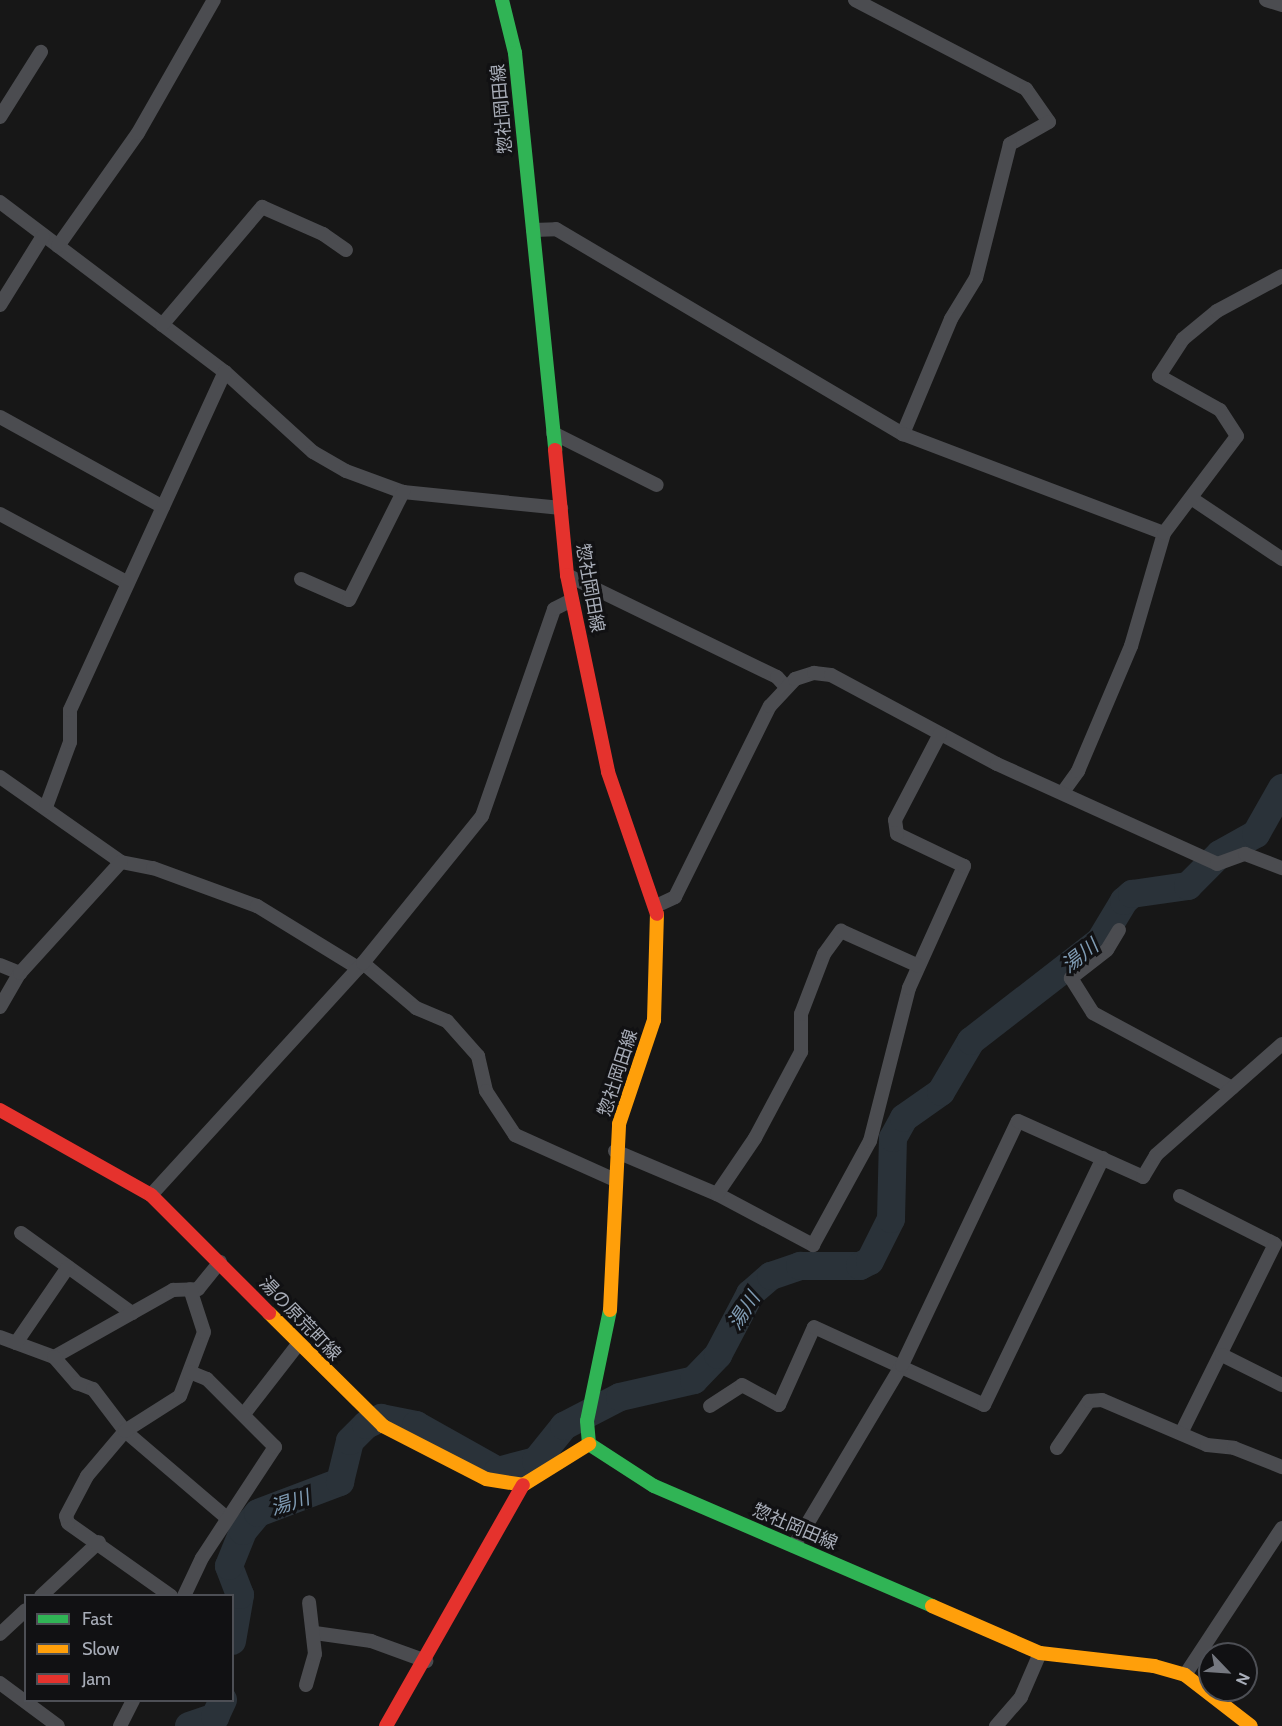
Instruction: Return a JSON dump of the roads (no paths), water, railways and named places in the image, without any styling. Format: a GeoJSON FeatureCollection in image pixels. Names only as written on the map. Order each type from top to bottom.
{"type":"FeatureCollection","features":[{"type":"Feature","properties":{"kind":"main road","name":"惣社岡田線"},"geometry":{"type":"LineString","coordinates":[[502,0],[515,53],[567,575],[609,772],[656,906],[660,993],[625,1099],[615,1151],[615,1285],[587,1421],[589,1444],[654,1486],[1040,1653],[1154,1666],[1185,1676],[1251,1726]]}},
{"type":"Feature","properties":{"kind":"main road","name":"湯の原荒町線"},"geometry":{"type":"LineString","coordinates":[[0,1110],[151,1195],[383,1426],[486,1479],[523,1485]]}},
{"type":"Feature","properties":{"kind":"main road"},"geometry":{"type":"LineString","coordinates":[[386,1726],[426,1661],[523,1485],[589,1444]]}},
{"type":"Feature","properties":{"kind":"street"},"geometry":{"type":"LineString","coordinates":[[58,246],[138,133],[214,0]]}},
{"type":"Feature","properties":{"kind":"street"},"geometry":{"type":"LineString","coordinates":[[855,0],[1026,89],[1049,122],[1010,144],[976,278],[951,319],[903,434]]}},
{"type":"Feature","properties":{"kind":"street"},"geometry":{"type":"LineString","coordinates":[[1266,0],[1282,5]]}},
{"type":"Feature","properties":{"kind":"street"},"geometry":{"type":"LineString","coordinates":[[0,117],[41,52]]}},
{"type":"Feature","properties":{"kind":"street"},"geometry":{"type":"LineString","coordinates":[[0,202],[225,372],[313,452],[403,492],[561,508]]}},
{"type":"Feature","properties":{"kind":"street"},"geometry":{"type":"LineString","coordinates":[[162,325],[262,207],[323,234],[346,250]]}},
{"type":"Feature","properties":{"kind":"street"},"geometry":{"type":"LineString","coordinates":[[532,230],[556,229],[903,434],[1164,532]]}},
{"type":"Feature","properties":{"kind":"street"},"geometry":{"type":"LineString","coordinates":[[0,305],[43,236]]}},
{"type":"Feature","properties":{"kind":"street"},"geometry":{"type":"LineString","coordinates":[[1063,792],[1078,771],[1131,646],[1164,532],[1237,436],[1220,410],[1159,376],[1183,339],[1217,311],[1282,276]]}},
{"type":"Feature","properties":{"kind":"street"},"geometry":{"type":"LineString","coordinates":[[46,807],[70,742],[70,710],[225,372]]}},
{"type":"Feature","properties":{"kind":"street"},"geometry":{"type":"LineString","coordinates":[[0,417],[163,507]]}},
{"type":"Feature","properties":{"kind":"street"},"geometry":{"type":"LineString","coordinates":[[553,433],[657,485]]}},
{"type":"Feature","properties":{"kind":"street"},"geometry":{"type":"LineString","coordinates":[[301,579],[349,600],[403,492]]}},
{"type":"Feature","properties":{"kind":"street"},"geometry":{"type":"LineString","coordinates":[[1191,498],[1282,559]]}},
{"type":"Feature","properties":{"kind":"street"},"geometry":{"type":"LineString","coordinates":[[0,514],[128,583]]}},
{"type":"Feature","properties":{"kind":"street"},"geometry":{"type":"LineString","coordinates":[[567,575],[777,677],[786,687]]}},
{"type":"Feature","properties":{"kind":"street"},"geometry":{"type":"LineString","coordinates":[[151,1195],[360,966],[482,816],[554,609],[572,600]]}},
{"type":"Feature","properties":{"kind":"street"},"geometry":{"type":"LineString","coordinates":[[656,906],[675,897],[770,706],[786,687],[814,673],[831,675],[940,734],[1217,864],[1245,854],[1282,868]]}},
{"type":"Feature","properties":{"kind":"street"},"geometry":{"type":"LineString","coordinates":[[615,1151],[717,1194],[813,1245],[870,1141],[919,966],[964,866],[897,834],[895,820],[940,734]]}},
{"type":"Feature","properties":{"kind":"street"},"geometry":{"type":"LineString","coordinates":[[0,777],[46,807],[121,862],[153,868],[257,906],[360,966],[416,1008],[447,1021],[478,1056],[486,1091],[515,1135],[615,1180]]}},
{"type":"Feature","properties":{"kind":"street"},"geometry":{"type":"LineString","coordinates":[[0,1007],[20,973],[121,862]]}},
{"type":"Feature","properties":{"kind":"street"},"geometry":{"type":"LineString","coordinates":[[1119,930],[1107,950],[1071,978],[1092,1013],[1233,1088]]}},
{"type":"Feature","properties":{"kind":"street"},"geometry":{"type":"LineString","coordinates":[[717,1194],[755,1138],[801,1052],[801,1014],[824,954],[841,931],[919,966]]}},
{"type":"Feature","properties":{"kind":"street"},"geometry":{"type":"LineString","coordinates":[[0,965],[20,973]]}},
{"type":"Feature","properties":{"kind":"street"},"geometry":{"type":"LineString","coordinates":[[794,1546],[902,1365],[1018,1121],[1143,1178],[1156,1155],[1282,1044]]}},
{"type":"Feature","properties":{"kind":"street"},"geometry":{"type":"LineString","coordinates":[[710,1406],[742,1384],[779,1405],[814,1328],[902,1365],[984,1405],[1103,1158]]}},
{"type":"Feature","properties":{"kind":"street"},"geometry":{"type":"LineString","coordinates":[[1180,1196],[1275,1244],[1222,1355],[1181,1433]]}},
{"type":"Feature","properties":{"kind":"street"},"geometry":{"type":"LineString","coordinates":[[21,1233],[132,1313]]}},
{"type":"Feature","properties":{"kind":"street"},"geometry":{"type":"LineString","coordinates":[[54,1358],[173,1290],[198,1289],[220,1262]]}},
{"type":"Feature","properties":{"kind":"street"},"geometry":{"type":"LineString","coordinates":[[16,1343],[68,1267]]}},
{"type":"Feature","properties":{"kind":"street"},"geometry":{"type":"LineString","coordinates":[[168,1594],[99,1542],[68,1524],[66,1516],[87,1476],[125,1431],[180,1396],[204,1332],[190,1289]]}},
{"type":"Feature","properties":{"kind":"street"},"geometry":{"type":"LineString","coordinates":[[0,1337],[54,1358],[77,1383],[93,1389],[125,1431],[227,1518]]}},
{"type":"Feature","properties":{"kind":"street"},"geometry":{"type":"LineString","coordinates":[[244,1414],[298,1343]]}},
{"type":"Feature","properties":{"kind":"street"},"geometry":{"type":"LineString","coordinates":[[1222,1355],[1282,1385]]}},
{"type":"Feature","properties":{"kind":"street"},"geometry":{"type":"LineString","coordinates":[[185,1594],[227,1518],[259,1479],[275,1446],[207,1379],[190,1372]]}},
{"type":"Feature","properties":{"kind":"street"},"geometry":{"type":"LineString","coordinates":[[1058,1448],[1089,1401],[1102,1400],[1181,1433],[1282,1467]]}},
{"type":"Feature","properties":{"kind":"street"},"geometry":{"type":"LineString","coordinates":[[1185,1676],[1282,1528]]}},
{"type":"Feature","properties":{"kind":"street"},"geometry":{"type":"LineString","coordinates":[[43,1594],[99,1542]]}},
{"type":"Feature","properties":{"kind":"street"},"geometry":{"type":"LineString","coordinates":[[306,1685],[315,1633],[309,1602]]}},
{"type":"Feature","properties":{"kind":"street"},"geometry":{"type":"LineString","coordinates":[[0,1634],[24,1612]]}},
{"type":"Feature","properties":{"kind":"street"},"geometry":{"type":"LineString","coordinates":[[315,1633],[370,1641],[426,1661]]}},
{"type":"Feature","properties":{"kind":"street"},"geometry":{"type":"LineString","coordinates":[[996,1726],[1021,1697],[1040,1653]]}},
{"type":"Feature","properties":{"kind":"street"},"geometry":{"type":"LineString","coordinates":[[0,1683],[24,1701]]}},
{"type":"Feature","properties":{"kind":"street"},"geometry":{"type":"LineString","coordinates":[[26,1702],[58,1726]]}},
{"type":"Feature","properties":{"kind":"street"},"geometry":{"type":"LineString","coordinates":[[120,1726],[132,1702]]}},
{"type":"Feature","properties":{"kind":"waterway","name":"湯川"},"geometry":{"type":"LineString","coordinates":[[234,1630],[240,1595],[229,1566],[243,1531],[258,1513],[340,1482],[350,1441],[366,1425],[381,1418],[416,1425],[498,1471],[536,1461],[564,1426],[620,1397],[694,1380],[718,1355],[750,1294],[771,1276],[800,1266],[860,1266],[870,1261],[891,1219],[893,1138],[904,1118],[941,1092],[971,1041],[1100,941],[1124,901],[1132,894],[1188,886],[1220,854],[1256,834],[1282,788]]}},
{"type":"Feature","properties":{"kind":"waterway","name":"湯川"},"geometry":{"type":"LineString","coordinates":[[189,1726],[215,1717],[222,1702]]}}]}
